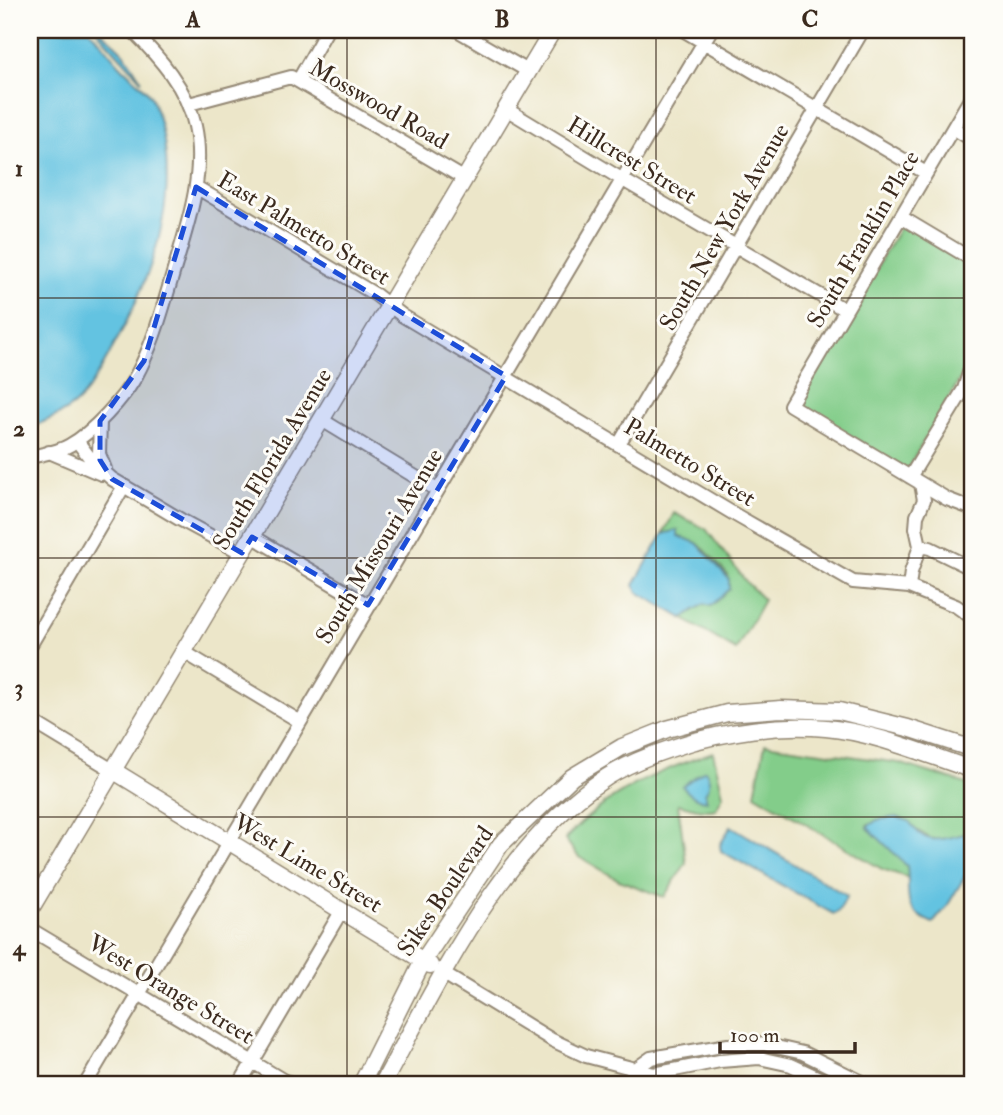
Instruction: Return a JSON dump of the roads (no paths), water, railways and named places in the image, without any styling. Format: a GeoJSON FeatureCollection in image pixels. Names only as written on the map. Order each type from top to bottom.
{"type":"FeatureCollection","features":[{"type":"Feature","properties":{"kind":"main road","name":"South Florida Avenue"},"geometry":{"type":"LineString","coordinates":[[30,910],[553,30]]}},
{"type":"Feature","properties":{"kind":"main road","name":"Sikes Boulevard"},"geometry":{"type":"LineString","coordinates":[[360,1085],[423,961],[501,844],[572,777],[622,747],[667,729],[719,715],[781,709],[839,711],[908,728],[973,749]]}},
{"type":"Feature","properties":{"kind":"main road"},"geometry":{"type":"LineString","coordinates":[[725,734],[745,722],[804,710]]}},
{"type":"Feature","properties":{"kind":"main road"},"geometry":{"type":"LineString","coordinates":[[625,767],[629,760],[701,730],[719,715]]}},
{"type":"Feature","properties":{"kind":"main road","name":"Sikes Boulevard"},"geometry":{"type":"LineString","coordinates":[[382,1085],[444,974],[497,887],[527,847],[561,812],[607,777],[625,767],[666,749],[725,734],[780,726],[828,728],[878,739],[973,771]]}},
{"type":"Feature","properties":{"kind":"main road","name":"West Lime Street"},"geometry":{"type":"LineString","coordinates":[[114,771],[444,974]]}},
{"type":"Feature","properties":{"kind":"street"},"geometry":{"type":"LineString","coordinates":[[30,457],[62,449],[77,441],[100,421],[134,379],[144,361],[166,298],[195,187],[199,145],[189,104],[167,70],[132,30]]}},
{"type":"Feature","properties":{"kind":"street"},"geometry":{"type":"LineString","coordinates":[[298,80],[327,30]]}},
{"type":"Feature","properties":{"kind":"street"},"geometry":{"type":"LineString","coordinates":[[457,30],[528,71]]}},
{"type":"Feature","properties":{"kind":"street"},"geometry":{"type":"LineString","coordinates":[[683,30],[926,173]]}},
{"type":"Feature","properties":{"kind":"street","name":"South Missouri Avenue"},"geometry":{"type":"LineString","coordinates":[[85,1085],[711,30]]}},
{"type":"Feature","properties":{"kind":"street","name":"South New York Avenue"},"geometry":{"type":"LineString","coordinates":[[619,444],[863,30]]}},
{"type":"Feature","properties":{"kind":"street","name":"Mosswood Road"},"geometry":{"type":"LineString","coordinates":[[189,104],[291,77],[465,179]]}},
{"type":"Feature","properties":{"kind":"street","name":"South Franklin Place"},"geometry":{"type":"LineString","coordinates":[[916,480],[790,405],[973,94]]}},
{"type":"Feature","properties":{"kind":"street","name":"Hillcrest Street"},"geometry":{"type":"LineString","coordinates":[[506,108],[845,310]]}},
{"type":"Feature","properties":{"kind":"street"},"geometry":{"type":"LineString","coordinates":[[953,128],[973,140]]}},
{"type":"Feature","properties":{"kind":"street","name":"East Palmetto Street"},"geometry":{"type":"LineString","coordinates":[[195,187],[391,304],[403,316],[506,376]]}},
{"type":"Feature","properties":{"kind":"street"},"geometry":{"type":"LineString","coordinates":[[901,216],[973,260]]}},
{"type":"Feature","properties":{"kind":"street"},"geometry":{"type":"LineString","coordinates":[[973,360],[964,389],[916,480],[924,500],[917,516],[916,528],[920,546],[909,587],[956,606],[973,618]]}},
{"type":"Feature","properties":{"kind":"street","name":"Palmetto Street"},"geometry":{"type":"LineString","coordinates":[[506,376],[853,582],[909,587]]}},
{"type":"Feature","properties":{"kind":"street"},"geometry":{"type":"LineString","coordinates":[[322,420],[437,491]]}},
{"type":"Feature","properties":{"kind":"street"},"geometry":{"type":"LineString","coordinates":[[100,421],[100,460],[111,478]]}},
{"type":"Feature","properties":{"kind":"street"},"geometry":{"type":"LineString","coordinates":[[77,441],[93,462],[111,478]]}},
{"type":"Feature","properties":{"kind":"street"},"geometry":{"type":"LineString","coordinates":[[49,452],[111,478],[242,553]]}},
{"type":"Feature","properties":{"kind":"street"},"geometry":{"type":"LineString","coordinates":[[916,480],[947,499],[973,509]]}},
{"type":"Feature","properties":{"kind":"street"},"geometry":{"type":"LineString","coordinates":[[30,646],[124,486]]}},
{"type":"Feature","properties":{"kind":"street"},"geometry":{"type":"LineString","coordinates":[[253,536],[368,605]]}},
{"type":"Feature","properties":{"kind":"street"},"geometry":{"type":"LineString","coordinates":[[920,546],[930,548],[973,569]]}},
{"type":"Feature","properties":{"kind":"street"},"geometry":{"type":"LineString","coordinates":[[184,652],[299,721]]}},
{"type":"Feature","properties":{"kind":"street"},"geometry":{"type":"LineString","coordinates":[[30,720],[114,771]]}},
{"type":"Feature","properties":{"kind":"street"},"geometry":{"type":"LineString","coordinates":[[239,1085],[342,910]]}},
{"type":"Feature","properties":{"kind":"street","name":"West Orange Street"},"geometry":{"type":"LineString","coordinates":[[30,929],[289,1084]]}},
{"type":"Feature","properties":{"kind":"street","name":"West Lime Street"},"geometry":{"type":"LineString","coordinates":[[444,974],[552,1040],[586,1056],[654,1074],[720,1061],[759,1058],[791,1065],[834,1085]]}},
{"type":"Feature","properties":{"kind":"street"},"geometry":{"type":"LineString","coordinates":[[639,1085],[637,1068],[651,1058],[728,1045],[763,1044],[803,1054],[868,1085]]}},
{"type":"Feature","properties":{"kind":"water"},"geometry":{"type":"Polygon","coordinates":[[[30,30],[89,30],[151,96],[162,132],[167,163],[162,224],[154,253],[144,283],[117,340],[80,399],[63,412],[30,428],[30,30]]]}},
{"type":"Feature","properties":{"kind":"water"},"geometry":{"type":"Polygon","coordinates":[[[96,30],[100,30],[124,53],[142,81],[96,30]]]}},
{"type":"Feature","properties":{"kind":"water"},"geometry":{"type":"Polygon","coordinates":[[[678,530],[678,536],[697,543],[729,579],[729,589],[711,606],[704,604],[682,618],[638,592],[634,585],[663,534],[678,530]]]}},
{"type":"Feature","properties":{"kind":"water"},"geometry":{"type":"Polygon","coordinates":[[[705,770],[709,782],[705,793],[707,801],[703,801],[682,786],[705,770]]]}},
{"type":"Feature","properties":{"kind":"water"},"geometry":{"type":"Polygon","coordinates":[[[896,817],[909,821],[923,836],[931,839],[973,833],[973,863],[946,908],[933,923],[922,918],[911,907],[907,866],[867,827],[877,820],[896,817]]]}},
{"type":"Feature","properties":{"kind":"water"},"geometry":{"type":"Polygon","coordinates":[[[731,826],[847,896],[839,911],[834,914],[830,912],[721,851],[720,845],[731,826]]]}}]}
